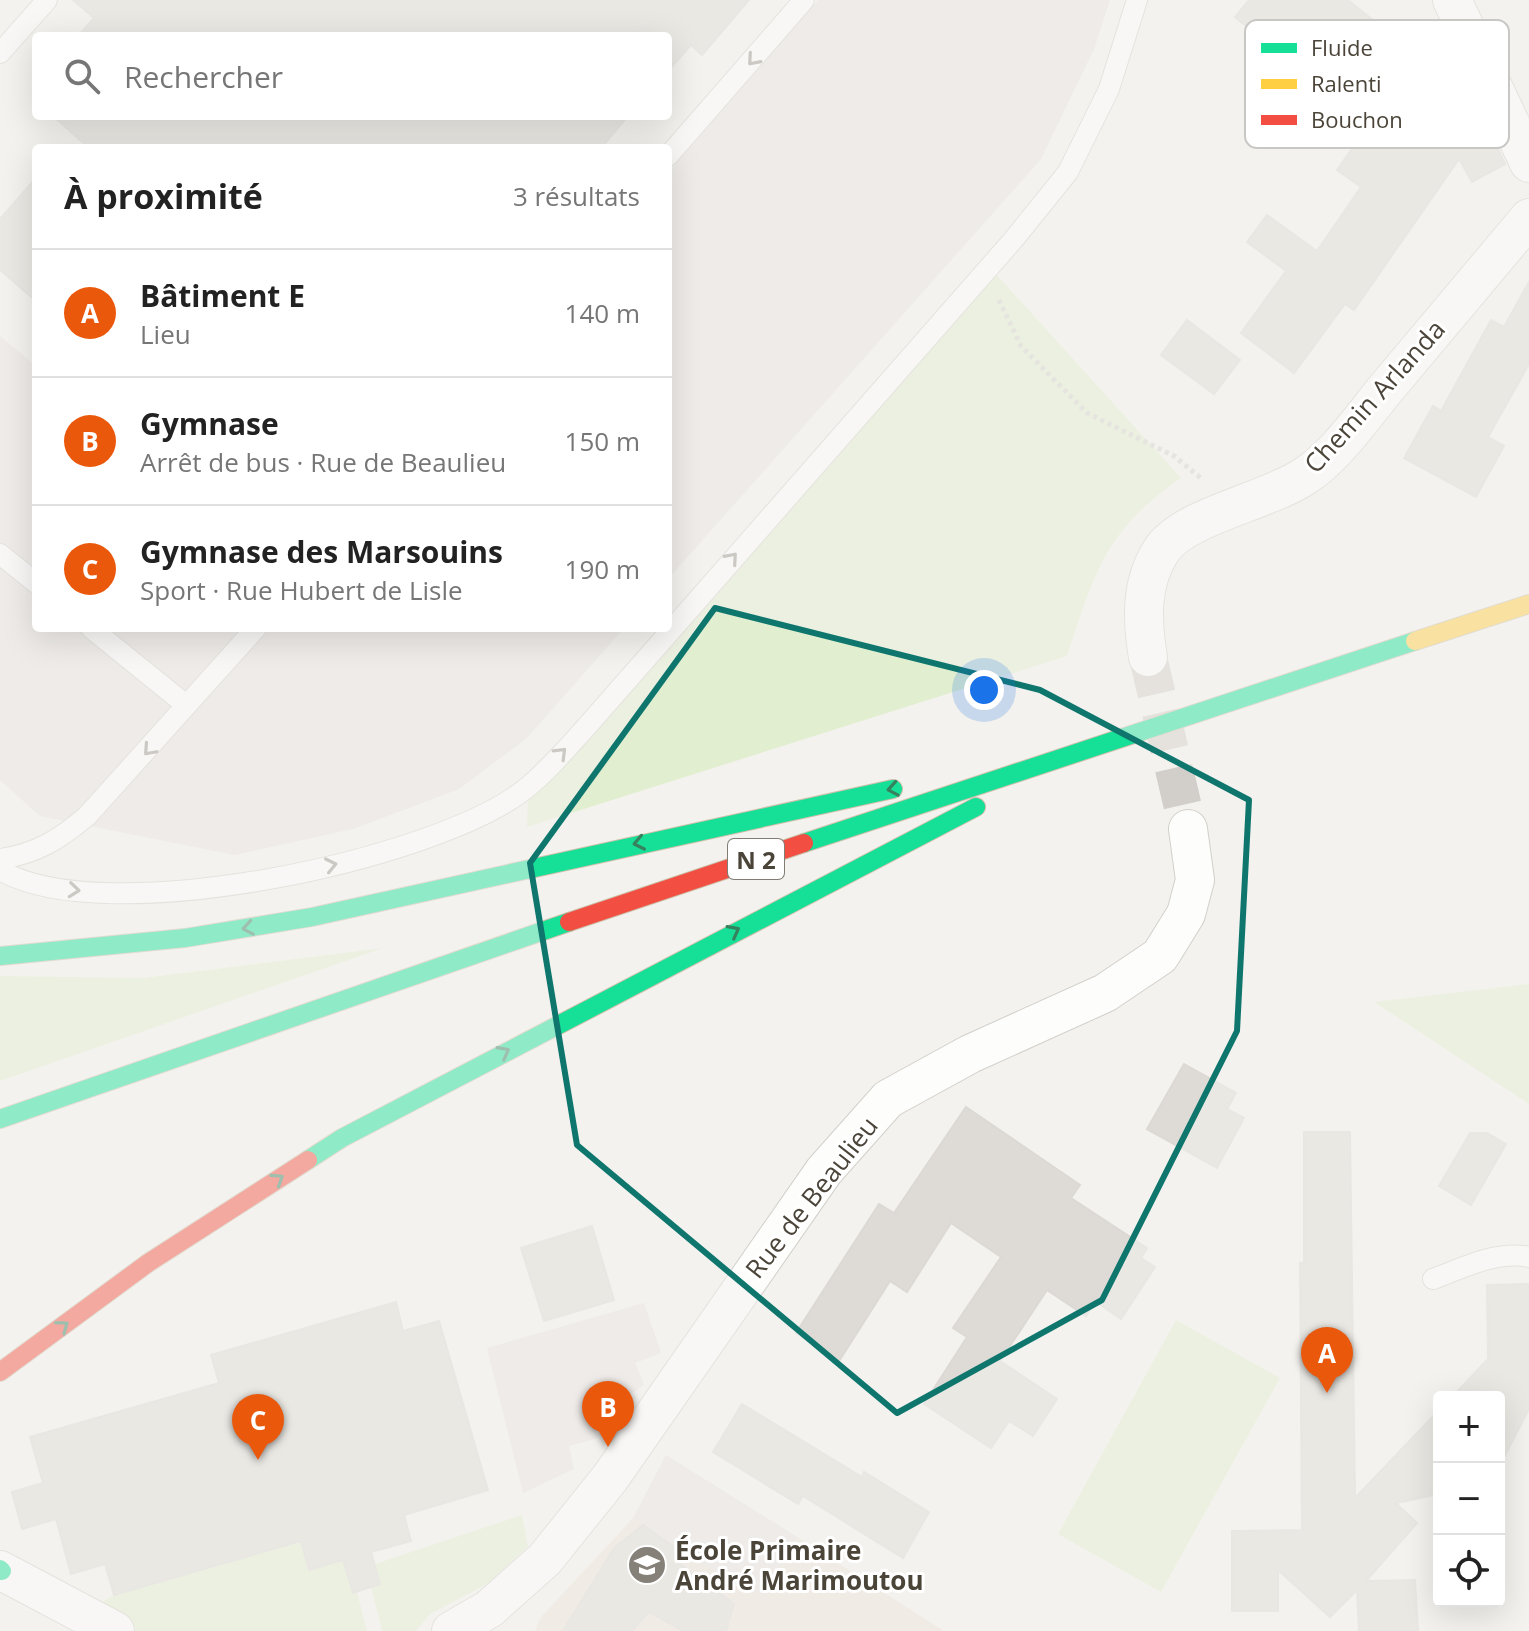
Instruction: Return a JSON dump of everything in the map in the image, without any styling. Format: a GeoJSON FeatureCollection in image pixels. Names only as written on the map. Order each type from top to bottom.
{"type":"FeatureCollection","features":[{"type":"Feature","properties":{"kind":"highway","name":"N 2"},"geometry":{"type":"LineString","coordinates":[[0,1119],[433,968],[1079,750],[1529,604]]}},
{"type":"Feature","properties":{"kind":"highway"},"geometry":{"type":"LineString","coordinates":[[0,956],[185,938],[312,917],[1079,750]]}},
{"type":"Feature","properties":{"kind":"highway"},"geometry":{"type":"LineString","coordinates":[[0,1372],[148,1263],[342,1138],[804,894],[912,842],[1079,750]]}},
{"type":"Feature","properties":{"kind":"street"},"geometry":{"type":"LineString","coordinates":[[1452,0],[1461,20]]}},
{"type":"Feature","properties":{"kind":"street"},"geometry":{"type":"LineString","coordinates":[[1509,121],[1529,163]]}},
{"type":"Feature","properties":{"kind":"street","name":"Chemin Arlanda"},"geometry":{"type":"LineString","coordinates":[[1148,657],[1142,620],[1147,585],[1162,549],[1190,524],[1266,498],[1308,474],[1348,435],[1529,218]]}},
{"type":"Feature","properties":{"kind":"street","name":"Rue de Beaulieu"},"geometry":{"type":"LineString","coordinates":[[451,1631],[489,1609],[545,1559],[610,1478],[824,1171],[888,1099],[970,1054],[1105,993],[1160,956],[1186,914],[1195,880],[1188,829]]}},
{"type":"Feature","properties":{"kind":"street"},"geometry":{"type":"LineString","coordinates":[[0,1570],[115,1631]]}},
{"type":"Feature","properties":{"kind":"lane"},"geometry":{"type":"LineString","coordinates":[[0,53],[47,0]]}},
{"type":"Feature","properties":{"kind":"lane"},"geometry":{"type":"LineString","coordinates":[[672,151],[804,0]]}},
{"type":"Feature","properties":{"kind":"lane"},"geometry":{"type":"LineString","coordinates":[[672,629],[985,273],[1068,172],[1109,89],[1137,0]]}},
{"type":"Feature","properties":{"kind":"lane"},"geometry":{"type":"LineString","coordinates":[[0,554],[32,580]]}},
{"type":"Feature","properties":{"kind":"lane"},"geometry":{"type":"LineString","coordinates":[[96,632],[186,705]]}},
{"type":"Feature","properties":{"kind":"lane"},"geometry":{"type":"LineString","coordinates":[[0,859],[24,856],[59,839],[114,789],[252,632]]}},
{"type":"Feature","properties":{"kind":"lane"},"geometry":{"type":"LineString","coordinates":[[0,870],[19,882],[135,895],[232,886],[426,841],[523,791],[588,725],[670,632]]}},
{"type":"Feature","properties":{"kind":"lane"},"geometry":{"type":"LineString","coordinates":[[1433,1279],[1479,1262],[1515,1254],[1529,1257]]}},
{"type":"Feature","properties":{"kind":"path"},"geometry":{"type":"LineString","coordinates":[[985,273],[1021,346],[1087,413],[1174,456],[1236,508]]}},
{"type":"Feature","properties":{"kind":"highlighted area"},"geometry":{"type":"Polygon","coordinates":[[[715,608],[1040,690],[1249,800],[1237,1031],[1102,1300],[897,1413],[577,1145],[530,863],[715,608]]]}},
{"type":"Feature","properties":{"kind":"shaded area"},"geometry":{"type":"Polygon","coordinates":[[[818,0],[1110,0],[1094,49],[1041,159],[672,574],[672,168],[818,0]]]}},
{"type":"Feature","properties":{"kind":"shaded area"},"geometry":{"type":"Polygon","coordinates":[[[0,336],[32,363],[32,632],[620,632],[526,739],[459,789],[353,829],[235,855],[40,816],[0,780],[0,336]]]}},
{"type":"Feature","properties":{"kind":"shaded area"},"geometry":{"type":"Polygon","coordinates":[[[644,1303],[661,1353],[635,1363],[644,1385],[622,1400],[588,1408],[598,1438],[569,1446],[574,1469],[523,1493],[487,1348],[644,1303]]]}},
{"type":"Feature","properties":{"kind":"shaded area"},"geometry":{"type":"Polygon","coordinates":[[[666,1455],[799,1538],[762,1596],[682,1553],[633,1518],[666,1455]]]}},
{"type":"Feature","properties":{"kind":"shaded area","name":"École Primaire André Marimoutou"},"geometry":{"type":"Polygon","coordinates":[[[633,1518],[682,1553],[762,1595],[799,1538],[944,1631],[535,1631],[540,1618],[633,1518]]]}},
{"type":"Feature","properties":{"kind":"green space"},"geometry":{"type":"Polygon","coordinates":[[[996,274],[1181,478],[1135,516],[1106,555],[1086,600],[1067,656],[527,827],[528,799],[996,274]]]}},
{"type":"Feature","properties":{"kind":"green space"},"geometry":{"type":"Polygon","coordinates":[[[383,948],[0,1081],[0,976],[143,978],[383,948]]]}},
{"type":"Feature","properties":{"kind":"green space"},"geometry":{"type":"Polygon","coordinates":[[[1529,984],[1529,1104],[1374,1002],[1529,984]]]}},
{"type":"Feature","properties":{"kind":"green space"},"geometry":{"type":"Polygon","coordinates":[[[1176,1320],[1280,1378],[1161,1592],[1058,1534],[1176,1320]]]}},
{"type":"Feature","properties":{"kind":"green space"},"geometry":{"type":"Polygon","coordinates":[[[522,1515],[528,1546],[489,1583],[430,1614],[416,1631],[382,1631],[371,1587],[380,1585],[375,1564],[522,1515]]]}},
{"type":"Feature","properties":{"kind":"green space"},"geometry":{"type":"Polygon","coordinates":[[[301,1541],[309,1570],[343,1560],[352,1592],[357,1592],[367,1631],[131,1631],[87,1610],[114,1595],[301,1541]]]}},
{"type":"Feature","properties":{"kind":"building"},"geometry":{"type":"Polygon","coordinates":[[[73,0],[749,0],[702,55],[691,45],[672,66],[672,32],[82,32],[94,18],[73,0]]]}},
{"type":"Feature","properties":{"kind":"building"},"geometry":{"type":"Polygon","coordinates":[[[1249,0],[1348,0],[1373,20],[1245,20],[1245,25],[1235,17],[1249,0]]]}},
{"type":"Feature","properties":{"kind":"building"},"geometry":{"type":"Polygon","coordinates":[[[58,120],[625,120],[604,144],[84,144],[58,120]]]}},
{"type":"Feature","properties":{"kind":"building"},"geometry":{"type":"Polygon","coordinates":[[[1352,148],[1497,148],[1505,164],[1472,182],[1459,159],[1354,310],[1345,304],[1294,373],[1241,333],[1286,271],[1247,242],[1267,215],[1317,251],[1361,187],[1337,170],[1352,148]]]}},
{"type":"Feature","properties":{"kind":"building"},"geometry":{"type":"Polygon","coordinates":[[[32,183],[32,298],[0,270],[0,219],[32,183]]]}},
{"type":"Feature","properties":{"kind":"building"},"geometry":{"type":"Polygon","coordinates":[[[1529,282],[1529,364],[1488,437],[1504,446],[1476,497],[1404,458],[1433,406],[1441,411],[1491,320],[1504,327],[1529,282]]]}},
{"type":"Feature","properties":{"kind":"building"},"geometry":{"type":"Polygon","coordinates":[[[1187,320],[1240,360],[1214,394],[1161,355],[1187,320]]]}},
{"type":"Feature","properties":{"kind":"building"},"geometry":{"type":"Polygon","coordinates":[[[1184,1064],[1236,1093],[1227,1109],[1244,1118],[1217,1168],[1147,1129],[1184,1064]]]}},
{"type":"Feature","properties":{"kind":"building"},"geometry":{"type":"Polygon","coordinates":[[[966,1107],[1080,1185],[1071,1198],[1147,1248],[1141,1258],[1155,1267],[1121,1319],[1095,1301],[1086,1316],[1047,1290],[1000,1361],[1057,1399],[1033,1436],[1009,1421],[991,1448],[924,1404],[967,1337],[953,1328],[1001,1257],[951,1223],[907,1292],[890,1281],[839,1361],[796,1333],[879,1204],[894,1213],[966,1107]]]}},
{"type":"Feature","properties":{"kind":"building"},"geometry":{"type":"Polygon","coordinates":[[[1304,1132],[1350,1132],[1355,1498],[1433,1416],[1433,1495],[1396,1503],[1417,1523],[1366,1581],[1415,1580],[1418,1631],[1359,1631],[1357,1590],[1330,1617],[1278,1570],[1278,1611],[1232,1611],[1232,1531],[1302,1530],[1300,1263],[1304,1263],[1304,1132]]]}},
{"type":"Feature","properties":{"kind":"building"},"geometry":{"type":"Polygon","coordinates":[[[1470,1133],[1487,1133],[1506,1144],[1471,1205],[1439,1186],[1470,1133]]]}},
{"type":"Feature","properties":{"kind":"building"},"geometry":{"type":"Polygon","coordinates":[[[592,1226],[614,1300],[544,1321],[521,1248],[592,1226]]]}},
{"type":"Feature","properties":{"kind":"building"},"geometry":{"type":"Polygon","coordinates":[[[1529,1284],[1529,1409],[1505,1455],[1505,1391],[1458,1391],[1488,1359],[1487,1285],[1529,1284]]]}},
{"type":"Feature","properties":{"kind":"building"},"geometry":{"type":"Polygon","coordinates":[[[396,1302],[403,1331],[439,1321],[488,1490],[404,1515],[411,1541],[371,1552],[380,1584],[353,1593],[343,1560],[309,1570],[301,1541],[114,1595],[105,1564],[71,1574],[56,1519],[22,1529],[12,1492],[43,1483],[30,1437],[219,1383],[211,1355],[396,1302]]]}},
{"type":"Feature","properties":{"kind":"building"},"geometry":{"type":"Polygon","coordinates":[[[742,1404],[862,1477],[864,1472],[929,1512],[903,1558],[803,1496],[798,1504],[713,1452],[742,1404]]]}},
{"type":"Feature","properties":{"kind":"building"},"geometry":{"type":"Polygon","coordinates":[[[643,1525],[682,1553],[677,1562],[734,1604],[726,1631],[683,1631],[649,1612],[632,1631],[563,1631],[614,1548],[643,1525]]]}},
{"type":"Feature","properties":{"kind":"tunnel"},"geometry":{"type":"LineString","coordinates":[[1148,657],[1188,829]]}},
{"type":"Feature","properties":{"kind":"traffic: fast"},"geometry":{"type":"LineString","coordinates":[[804,843],[1415,641]]}},
{"type":"Feature","properties":{"kind":"traffic: fast"},"geometry":{"type":"LineString","coordinates":[[0,956],[185,938],[312,917],[893,789]]}},
{"type":"Feature","properties":{"kind":"traffic: fast"},"geometry":{"type":"LineString","coordinates":[[308,1160],[342,1138],[976,807]]}},
{"type":"Feature","properties":{"kind":"traffic: fast"},"geometry":{"type":"LineString","coordinates":[[0,1119],[569,922]]}},
{"type":"Feature","properties":{"kind":"traffic: slow"},"geometry":{"type":"LineString","coordinates":[[1415,641],[1529,604]]}},
{"type":"Feature","properties":{"kind":"traffic: jam"},"geometry":{"type":"LineString","coordinates":[[569,922],[804,843]]}},
{"type":"Feature","properties":{"kind":"traffic: jam"},"geometry":{"type":"LineString","coordinates":[[0,1372],[148,1263],[308,1160]]}},
{"type":"Feature","properties":{"kind":"place","name":"Bâtiment E"},"geometry":{"type":"Point","coordinates":[1327,1393]}},
{"type":"Feature","properties":{"kind":"place","name":"Gymnase"},"geometry":{"type":"Point","coordinates":[608,1447]}},
{"type":"Feature","properties":{"kind":"place","name":"Gymnase des Marsouins"},"geometry":{"type":"Point","coordinates":[258,1460]}},
{"type":"Feature","properties":{"kind":"place","name":"École Primaire André Marimoutou"},"geometry":{"type":"Point","coordinates":[647,1565]}}]}
